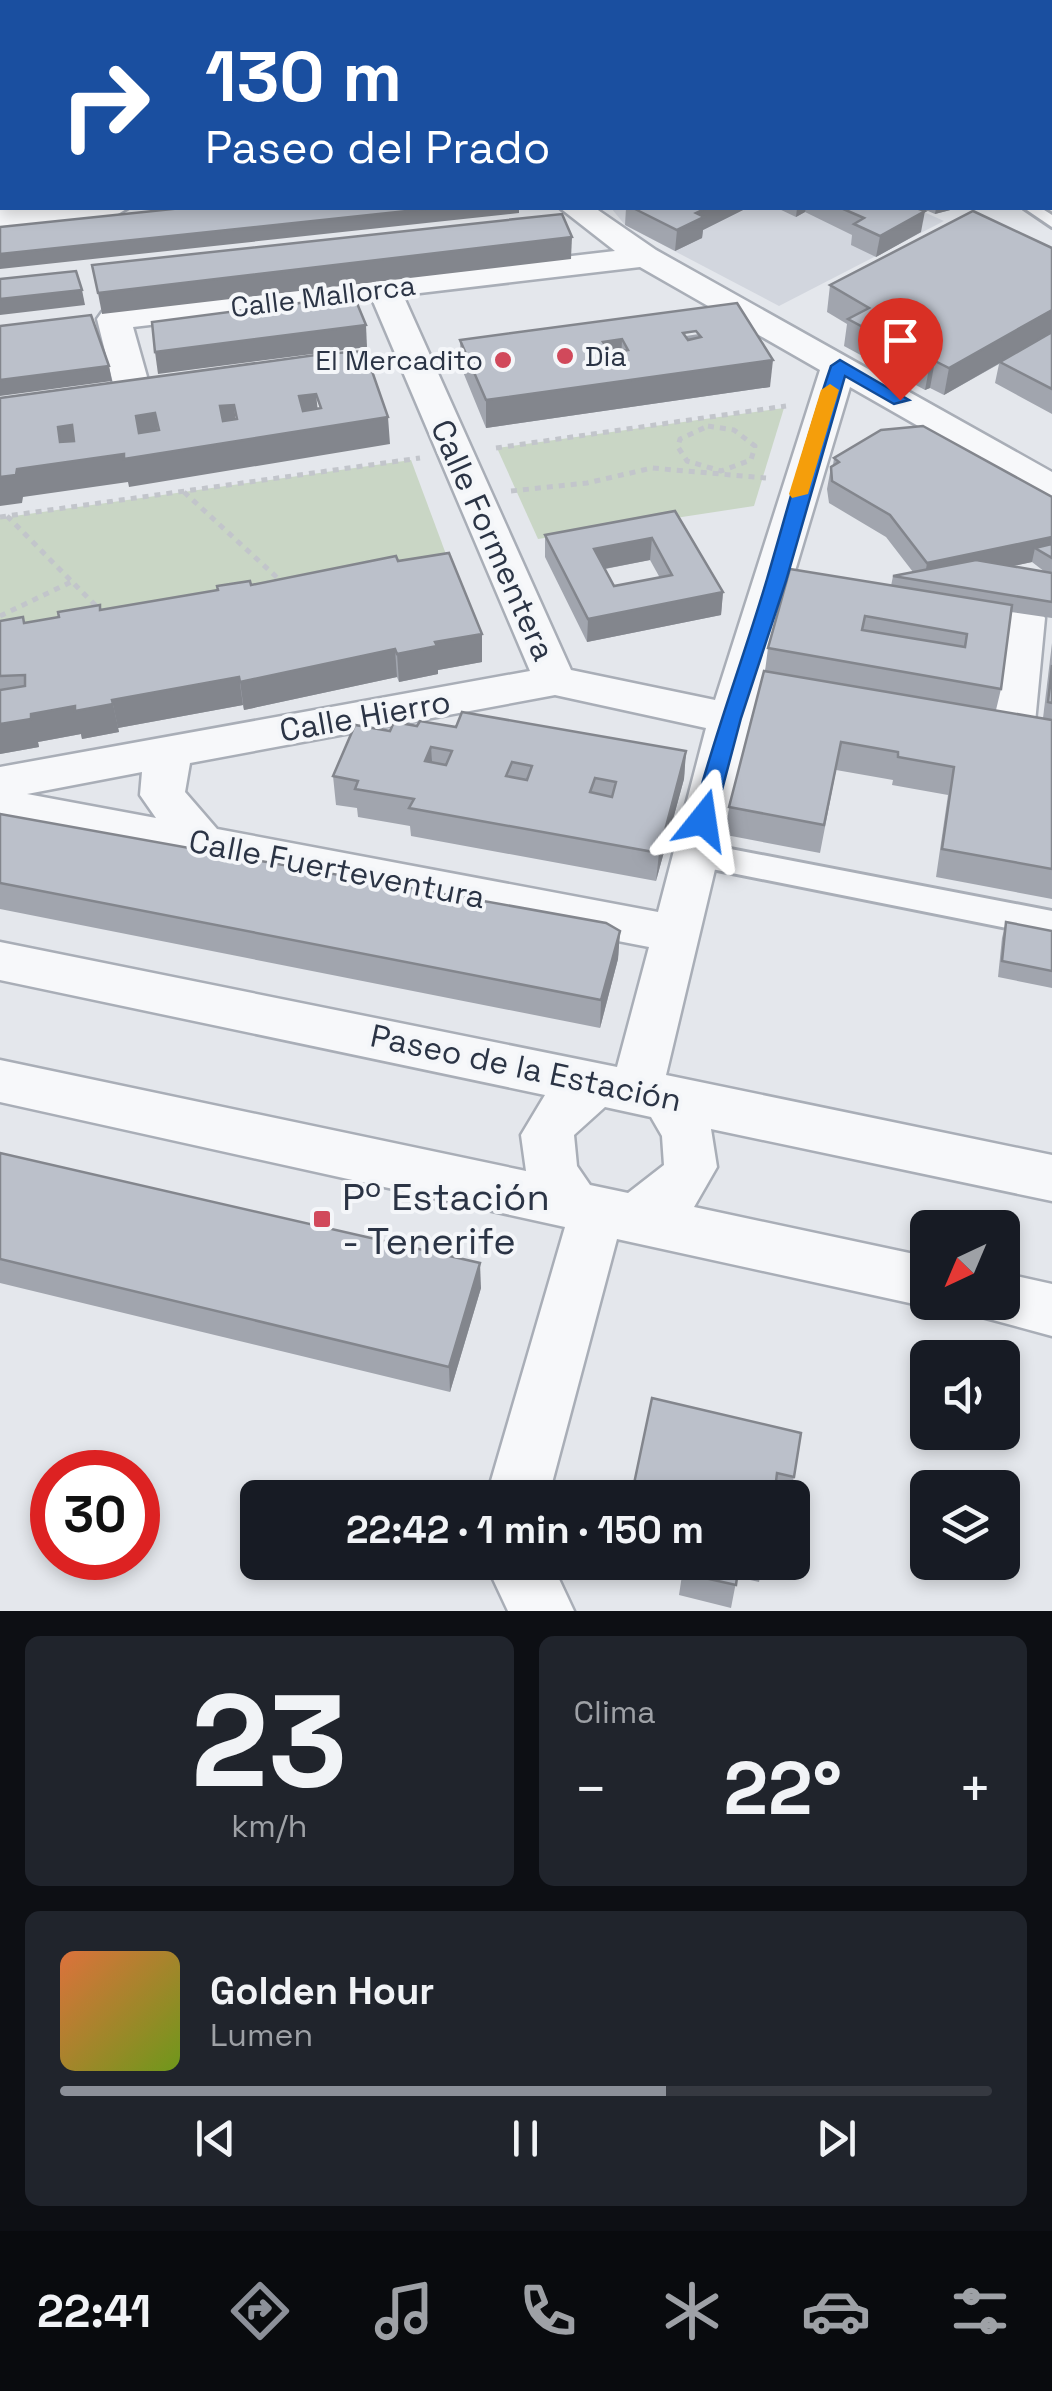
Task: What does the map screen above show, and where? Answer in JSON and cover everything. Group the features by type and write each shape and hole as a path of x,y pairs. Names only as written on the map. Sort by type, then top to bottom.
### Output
{"street":[{"path":"0,220 94,210"},
{"path":"578,210 833,383 1052,488"},
{"name":"Calle Mallorca","path":"133,391 104,321 645,256"},
{"name":"Calle Formentera","path":"384,289 393,355 455,454 555,681"},
{"path":"634,1089 694,854 794,584 802,483 833,383"},
{"path":"95,396 170,386"},
{"path":"910,601 1038,620 1012,732"},
{"name":"Calle Hierro","path":"0,783 555,681 752,696"},
{"path":"176,750 165,768 162,794 204,844"},
{"name":"Calle Fuerteventura","path":"0,805 674,933"},
{"path":"694,854 1052,924"},
{"name":"Paseo de la Estación","path":"0,960 1052,1178"},
{"path":"0,1081 910,1278"},
{"path":"602,1210 667,1200 682,1186 692,1167 694,1147 688,1128 634,1089"},
{"path":"602,1210 545,1156 546,1135 555,1115 634,1089"},
{"path":"522,1480 602,1210"},
{"path":"1020,1303 1052,1310"},
{"path":"526,1580 542,1611"}],"path":[{"path":"4,517 704,418 833,383"},
{"path":"704,418 708,426"},
{"path":"708,426 733,428 755,446 751,460 743,466 708,470 687,461 678,446 687,433 708,426"},
{"path":"474,498 587,483 652,468 708,470 802,483"},
{"path":"184,492 291,590 273,593"},
{"path":"4,517 112,621"},
{"path":"0,616 71,582"}],"shaded area":[{"path":"613,210 919,210 944,221 779,306 625,225"}],"green space":[{"path":"784,408 754,506 538,539 497,448"},
{"path":"411,460 453,573 0,647 0,518"}],"building":[{"path":"163,210 416,210 0,254 0,227"},
{"path":"637,210 703,210 696,213 704,217 677,230"},
{"path":"846,210 925,211 880,236 854,224 864,218"},
{"path":"973,211 1052,248 1052,310 949,368 935,361 930,363 848,319 869,308 830,285"},
{"path":"562,214 572,237 98,293 92,265"},
{"path":"76,271 82,290 0,299 0,279"},
{"path":"354,296 366,325 155,352 152,322"},
{"path":"737,303 773,360 486,400 460,340","holes":["696,331 701,337 688,340 683,333","622,339 628,350 610,353 603,342","507,356 511,366 497,368 493,358"]},
{"path":"91,315 109,366 0,380 0,326"},
{"path":"1052,332 1052,389 1000,362"},
{"path":"365,351 388,417 124,459 124,454 17,469 16,475 0,477 0,398","holes":["316,394 321,408 303,411 299,396","234,405 237,419 223,421 220,406","155,413 159,430 139,433 136,416","72,425 74,441 60,442 58,427"]},
{"path":"923,426 1052,497 1052,537 927,563 890,515 832,481 831,467 839,462 834,458 881,430"},
{"path":"675,511 723,592 588,619 545,535","holes":["652,538 672,575 614,586 594,549"]},
{"path":"1052,544 1052,558 1035,548"},
{"path":"449,553 482,634 397,654 395,649 240,682 239,677 112,700 113,704 75,711 75,706 31,714 31,719 0,724 0,690 25,686 25,675 0,676 0,621 23,617 24,623 59,617 58,612 100,605 100,610 250,581 251,585 396,556 398,561"},
{"path":"976,560 1052,573 1052,602 893,576"},
{"path":"790,569 1012,605 1001,689 768,648","holes":["865,616 967,634 965,647 862,630"]},
{"path":"1052,665 1052,703 1048,702"},
{"path":"764,671 1052,720 1052,869 942,849 954,767 898,757 898,752 841,742 824,825 729,807"},
{"path":"462,712 686,751 659,853 409,808 414,799 355,789 358,781 333,776 355,725 390,731 394,722 417,726 420,721 456,727","holes":["431,747 452,751 446,765 425,761","512,762 532,766 527,780 506,776","595,778 616,782 612,797 590,792"]},
{"path":"0,814 606,923 620,931 601,1000 0,883"},
{"path":"1006,922 1052,931 1052,971 1002,961"},
{"path":"0,1153 480,1263 449,1367 0,1259"},
{"path":"652,1398 801,1433 794,1477 777,1473 776,1480 635,1480"}],"slow traffic":[{"path":"799,494 830,390"}],"place":[{"name":"Dia","path":"565,356"},
{"name":"El Mercadito","path":"503,360"},
{"name":"Pº Estación - Tenerife","path":"322,1219"}],"route":[{"path":"703,820 730,718 776,581 826,400 840,366 900,400"}]}
